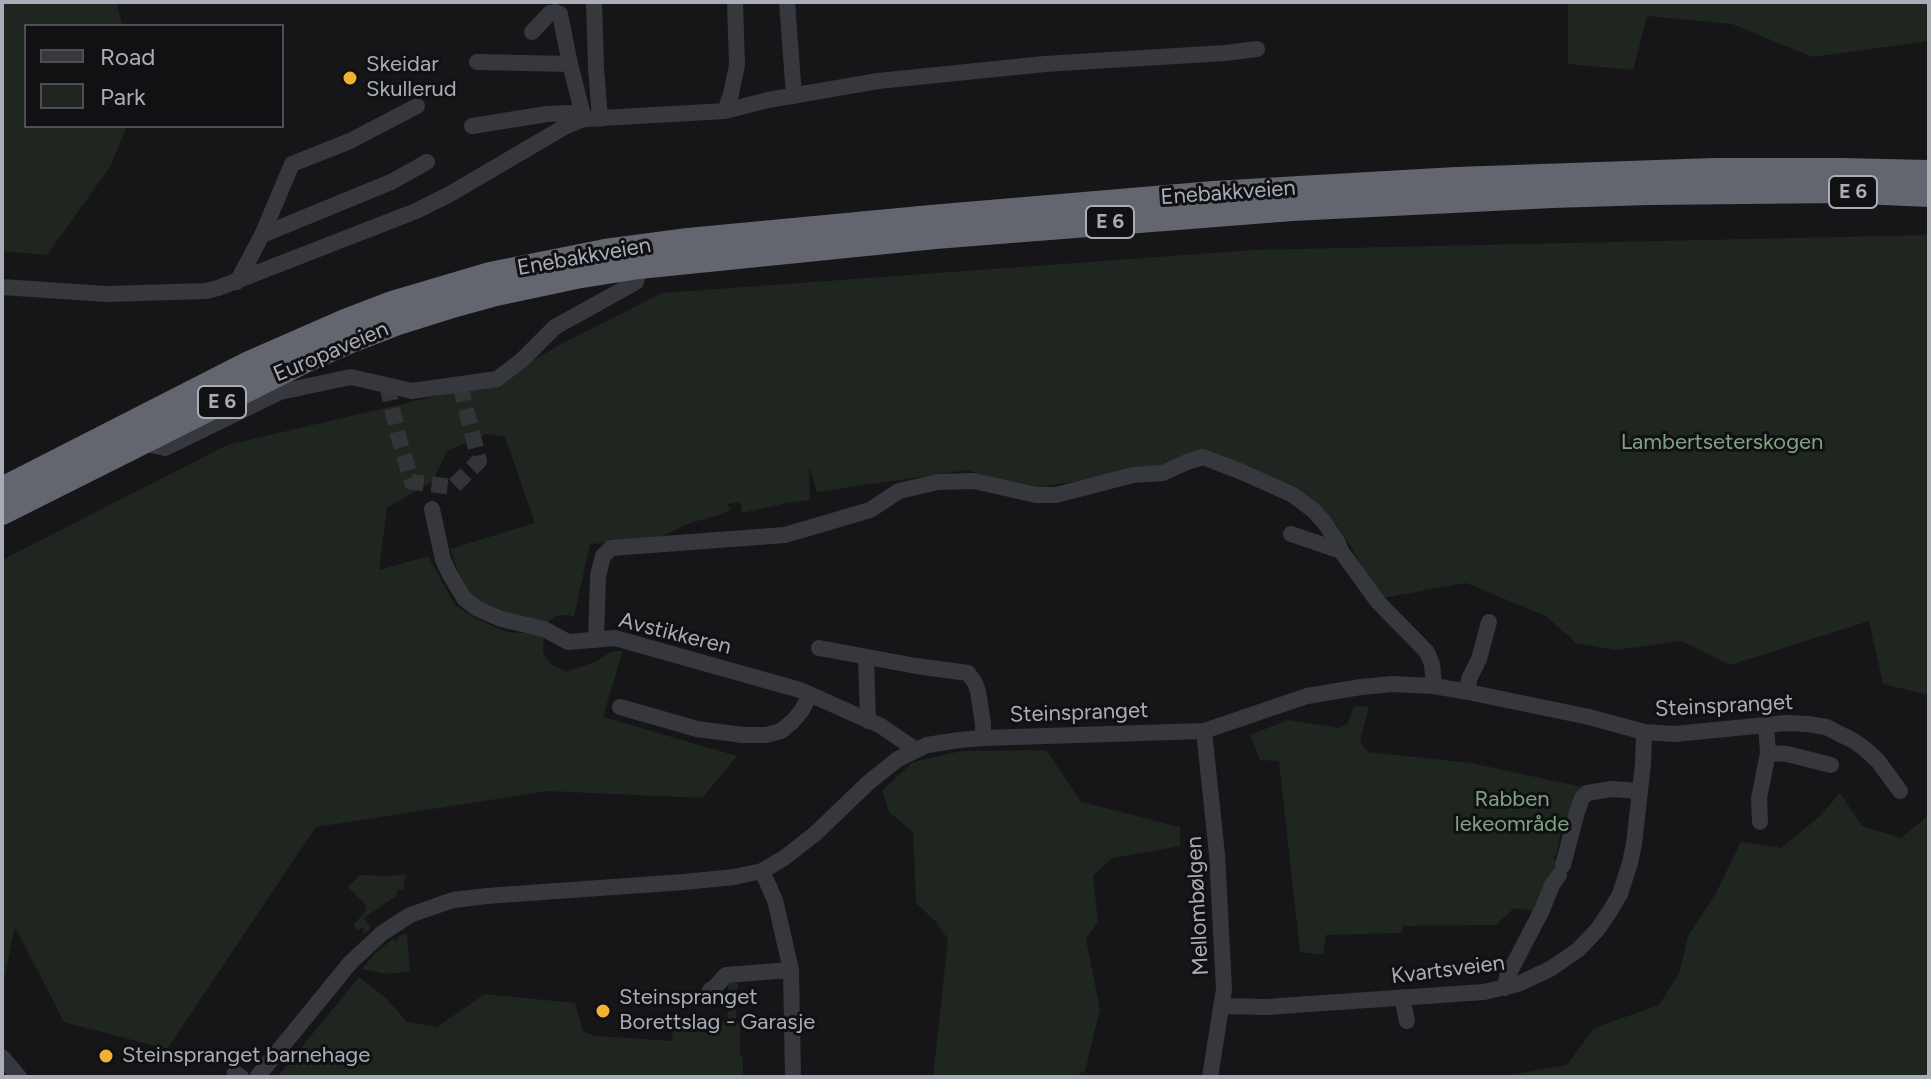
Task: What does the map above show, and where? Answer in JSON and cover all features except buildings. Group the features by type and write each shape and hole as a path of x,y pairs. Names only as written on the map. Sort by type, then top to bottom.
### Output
{"highway":[{"name":"Enebakkveien","path":"392,303 490,274 605,251 931,217 1214,193 1456,179 1714,170 1925,171"},
{"name":"Enebakkveien","path":"449,307 536,285 639,267 935,237 1292,209 1665,193 1840,191 1929,195"},
{"name":"Europaveien","path":"2,489 249,363 392,303"},
{"name":"Europaveien","path":"2,513 305,361 398,323 449,307"}],"street":[{"path":"592,119 596,67 594,2"},
{"path":"725,111 737,65 735,2"},
{"path":"787,2 794,96"},
{"path":"532,32 550,13 560,14 570,64 592,119"},
{"path":"2,287 107,294 206,291 237,282 416,211 566,126 592,119 725,111 878,81 1045,64 1257,49"},
{"path":"477,62 570,64"},
{"path":"237,282 262,235 292,164 350,141 417,106"},
{"path":"472,126 547,114 569,113 592,119"},
{"path":"262,235 391,182 427,162"},
{"path":"140,443 165,448 280,392 351,377 412,391 497,379 522,360 555,327 636,282 639,267"},
{"path":"596,640 600,564 611,548 785,535 856,515 870,510 899,491 938,482 974,481 1036,495 1056,495 1133,475 1163,473 1203,457 1305,503 1324,522 1378,602 1427,652 1432,664 1434,686"},
{"name":"Avstikkeren","path":"432,509 443,560 464,598 476,608 501,619 544,629 568,642 615,638 810,694 881,726 916,750"},
{"path":"1291,534 1341,551"},
{"path":"1468,692 1469,679 1479,659 1489,622"},
{"path":"819,648 968,673 978,691 983,738"},
{"path":"866,657 868,721"},
{"name":"Steinspranget","path":"257,1077 350,963 381,934 417,912 453,900 684,882 762,871 816,833 898,759 927,745 943,742 1204,731 1307,696 1376,686 1434,686 1589,717 1644,732 1675,734 1786,723 1826,727 1865,749 1900,791"},
{"path":"620,707 697,729 766,735 781,731 793,721 810,694"},
{"path":"1760,822 1759,798 1768,753 1766,725"},
{"name":"Mellombølgen","path":"1204,731 1212,790 1224,975 1223,1006 1210,1077"},
{"name":"Kvartsveien","path":"1223,1006 1266,1007 1484,992 1505,988 1550,969 1578,950 1597,930 1620,894 1630,863 1639,791 1648,764 1644,732"},
{"path":"1768,753 1787,754 1831,765"},
{"path":"1505,988 1507,977 1561,870 1582,798 1587,793 1612,789 1639,791"},
{"path":"762,871 775,900 791,970 793,1077"},
{"path":"710,990 729,974 791,970"},
{"path":"1402,997 1407,1021"},
{"path":"2,1057 19,1077"}],"green space":[{"path":"2,2 117,2 122,24 24,24 24,128 126,128 110,167 47,255 2,251"},
{"path":"1568,2 1929,2 1929,41 1813,57 1732,24 1647,16 1633,70 1568,64"},
{"name":"Lambertseterskogen","path":"1929,235 1929,695 1883,684 1869,621 1730,665 1682,641 1616,650 1576,643 1546,616 1466,583 1382,598 1366,577 1336,524 1311,502 1215,458 1028,489 967,470 817,492 809,465 810,500 742,513 740,502 727,504 731,510 690,523 654,540 590,544 574,617 555,616 547,624 508,614 479,602 459,574 450,549 535,523 505,437 486,434 447,451 433,481 387,508 379,570 428,556 455,605 476,619 507,632 544,634 543,652 551,664 566,672 623,650 603,717 737,756 702,798 548,791 316,827 167,1049 64,1022 15,927 2,988 2,560 227,445 496,382 563,343 662,293 1254,250"},
{"name":"Rabben lekeområde","path":"1369,706 1360,742 1368,752 1471,763 1582,787 1553,859 1566,863 1542,913 1514,908 1496,925 1403,926 1401,933 1326,935 1323,955 1300,952 1279,761 1260,760 1250,735 1288,720 1339,728 1347,724 1354,707"},
{"path":"1046,750 1081,802 1180,827 1180,846 1112,858 1093,876 1098,921 1086,939 1100,1009 1085,1071 1073,1077 933,1077 948,939 916,903 913,832 889,812 882,791 913,762 961,751"},
{"path":"1840,793 1862,826 1901,838 1929,815 1929,1077 1498,1077 1567,1065 1594,1028 1659,1005 1679,974 1688,936 1716,893 1741,842 1781,848 1819,817"},
{"path":"406,874 403,890 398,890 396,896 364,918 371,929 363,934 362,927 358,930 353,925 365,912 366,905 348,887 360,875"},
{"path":"407,934 410,972 386,974 362,969 391,940 394,938 395,943"},
{"path":"359,977 386,998 407,1022 437,1027 485,994 575,1003 583,1031 595,1036 673,1041 671,1027 728,1021 728,985 738,981 736,1021 740,1022 743,1077 277,1077"}],"tunnel":[{"path":"387,385 412,482 453,487 479,461 460,384"}],"place":[{"name":"Skeidar Skullerud","path":"350,78"},
{"name":"Steinspranget Borettslag - Garasje","path":"603,1011"},
{"name":"Steinspranget barnehage","path":"106,1056"}]}
